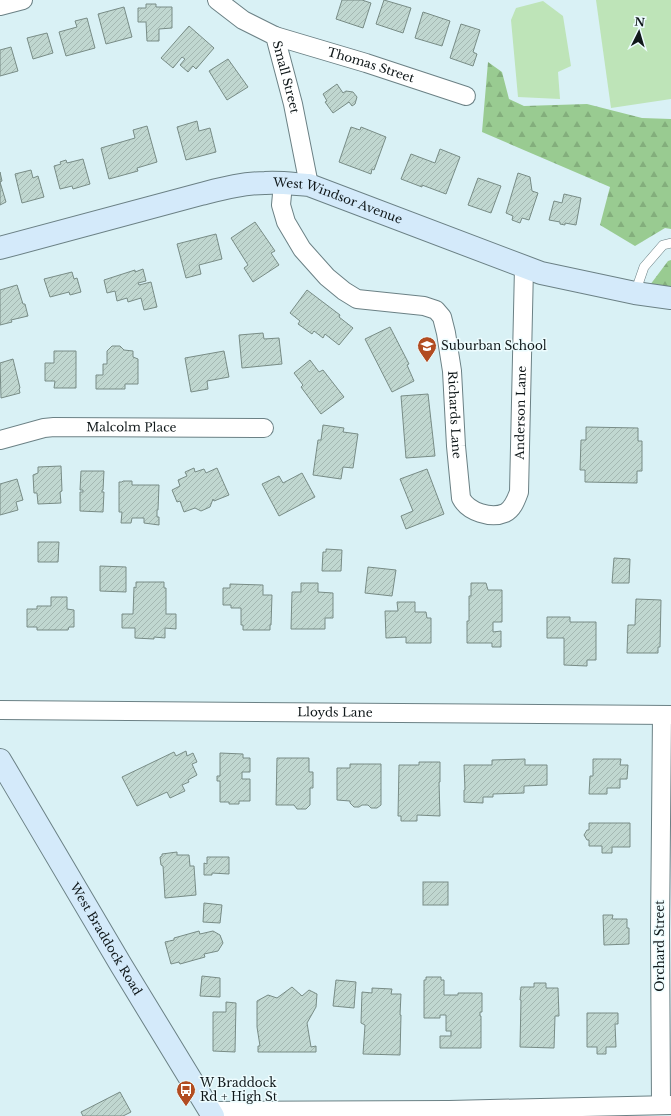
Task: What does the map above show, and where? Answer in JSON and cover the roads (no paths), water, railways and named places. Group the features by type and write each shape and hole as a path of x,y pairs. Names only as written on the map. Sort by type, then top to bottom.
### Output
{"street":[{"path":"0,6 23,0"},
{"name":"Small Street","path":"217,0 243,20 274,36 293,104 308,185"},
{"name":"Thomas Street","path":"274,36 366,63 466,96"},
{"name":"West Windsor Avenue","path":"0,248 233,186 256,183 284,183 308,185 524,267 635,294 671,298"},
{"name":"Richards Lane","path":"284,183 282,205 286,222 302,249 327,277 344,291 357,299 424,306 436,310 442,317 452,371 456,446 461,498 465,505 489,515"},
{"name":"Anderson Lane","path":"489,515 496,515 506,512 515,504 519,492 524,267"},
{"name":"Malcolm Place","path":"0,440 44,428 54,427 264,428"},
{"name":"Lloyds Lane","path":"0,710 667,715"},
{"name":"Orchard Street","path":"666,1105 667,715"},
{"name":"West Braddock Road","path":"0,760 121,965 212,1114"},
{"path":"212,1114 576,1112 666,1105"}],"lane":[{"path":"635,294 644,267 663,245 671,243"}],"place":[{"name":"Suburban School","path":"427,363"},
{"name":"W Braddock Rd + High St","path":"186,1107"}]}
